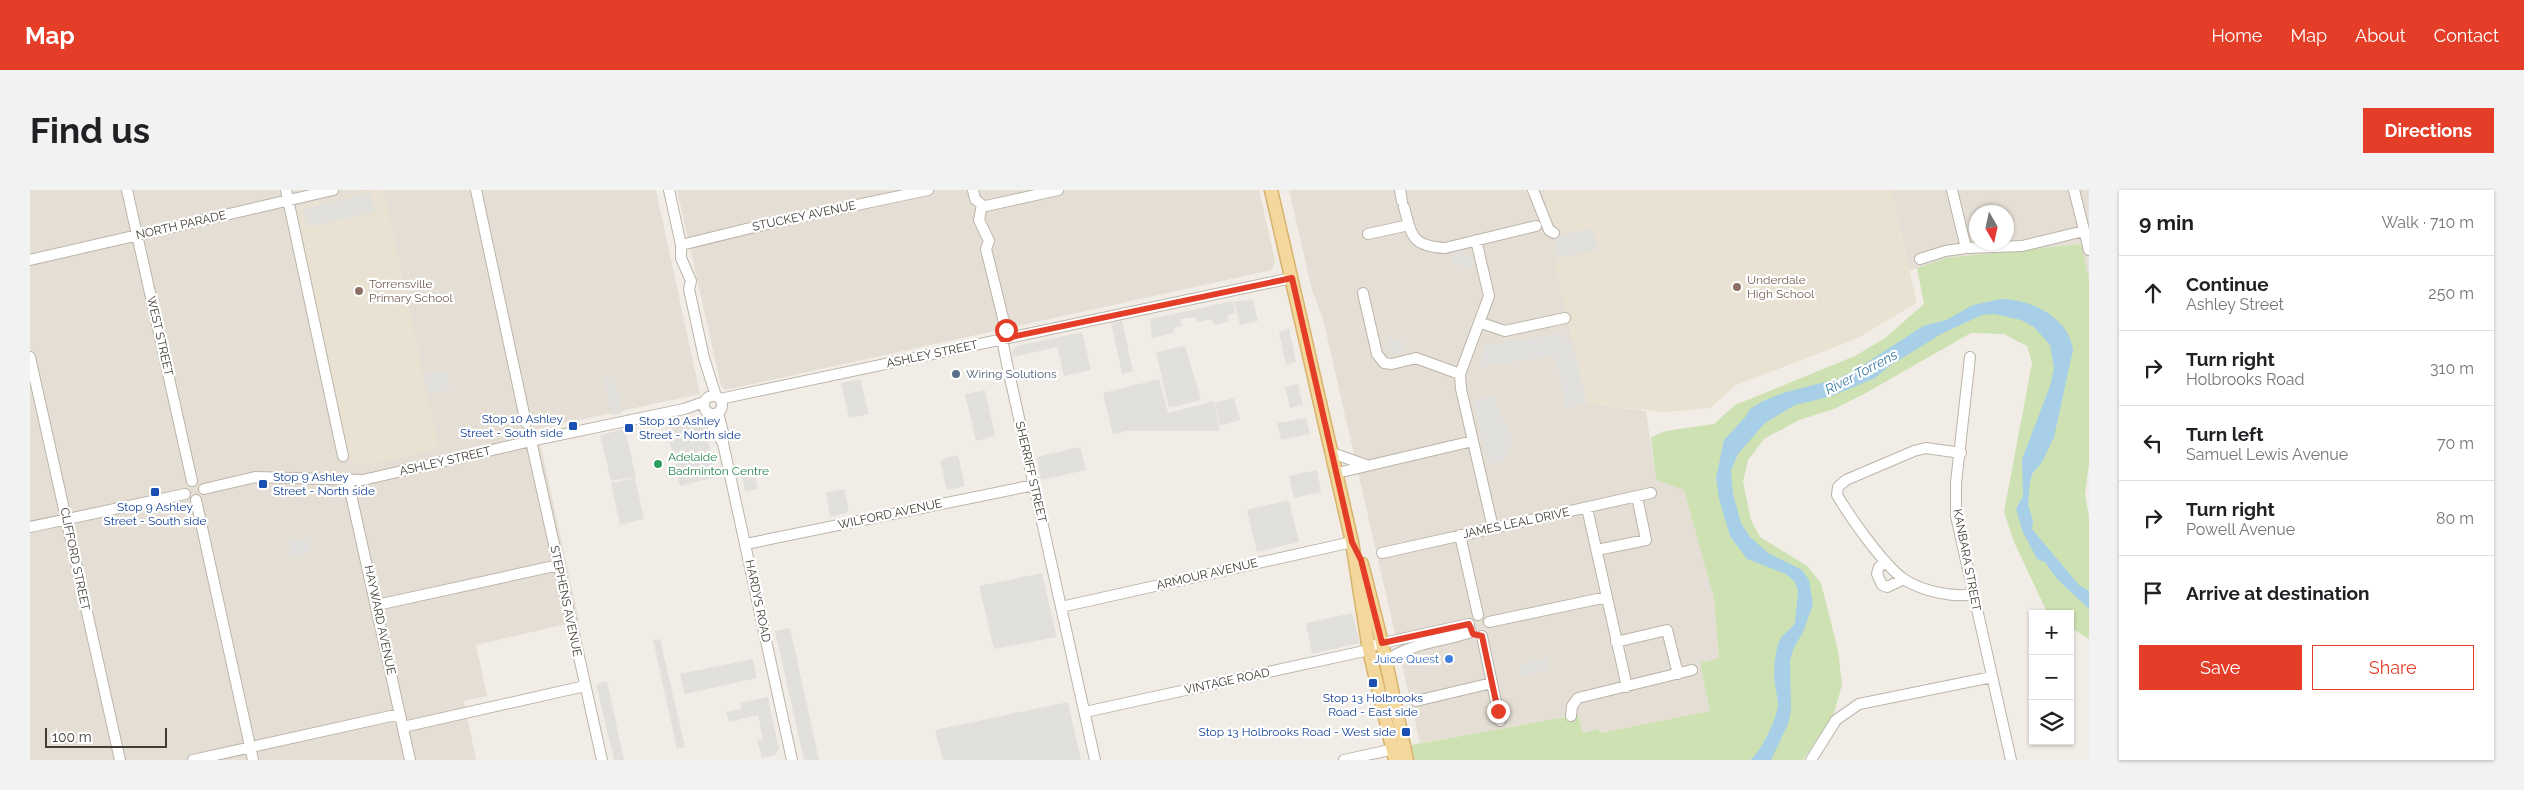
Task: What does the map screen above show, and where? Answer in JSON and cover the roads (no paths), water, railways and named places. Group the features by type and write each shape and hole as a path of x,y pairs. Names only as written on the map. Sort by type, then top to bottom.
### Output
{"main road":[{"path":"1272,190 1352,542 1369,648 1397,752 1407,760"},
{"path":"1352,542 1361,560 1386,661 1397,752"}],"street":[{"name":"WEST STREET","path":"127,190 192,481"},
{"name":"NORTH PARADE","path":"30,260 137,235 287,195 332,190"},
{"path":"476,190 526,423"},
{"name":"HARDYS ROAD","path":"669,190 681,245 681,258 691,281 689,290 704,358 703,364 713,404 724,436 723,443 792,760"},
{"name":"STUCKEY AVENUE","path":"681,245 771,223 928,190"},
{"name":"SHERRIFF STREET","path":"973,190 975,199 982,205 979,220 989,241 986,250 1006,330 1002,339 1095,760"},
{"path":"982,205 986,206 1058,190"},
{"path":"1400,190 1411,235 1419,243 1432,247 1445,248 1536,226"},
{"path":"1532,190 1549,230 1554,233"},
{"path":"1952,190 1966,248"},
{"path":"2074,190 2089,250"},
{"path":"287,195 344,456"},
{"path":"1368,234 1409,225"},
{"path":"1920,259 1945,251 1966,248 2022,246 2084,231"},
{"path":"1476,240 1489,296 1481,323 1460,374 1461,389 1493,528"},
{"name":"ASHLEY STREET","path":"204,489 255,477 364,480 531,441 713,404 749,394 1292,278"},
{"path":"1363,293 1377,354 1384,363 1392,364 1416,358 1460,374"},
{"path":"1481,323 1504,331 1564,318"},
{"name":"CLIFFORD STREET","path":"30,357 120,760"},
{"name":"KANBARA STREET","path":"1970,358 1956,484 1956,516 2011,760"},
{"name":"STEPHENS AVENUE","path":"531,441 602,760"},
{"path":"1338,479 1344,479 1370,465 1473,441"},
{"path":"1961,452 1937,449 1920,450 1846,480 1838,487 1837,494 1844,507 1886,562 1904,579 1931,590 1962,596 1973,594"},
{"path":"1332,453 1370,465"},
{"path":"192,481 200,483 204,489 203,495 196,500 190,499 185,494 185,488 192,481"},
{"name":"HAYWARD AVENUE","path":"348,481 410,760"},
{"name":"WILFORD AVENUE","path":"746,544 1034,485"},
{"name":"JAMES LEAL DRIVE","path":"1382,553 1651,493"},
{"path":"30,527 185,494"},
{"path":"1596,550 1646,540 1637,497"},
{"path":"196,500 253,760"},
{"path":"1587,508 1626,687"},
{"path":"1460,535 1478,615"},
{"name":"ARMOUR AVENUE","path":"1061,607 1352,542"},
{"path":"1886,562 1879,567 1876,574 1882,585 1887,587 1904,579"},
{"path":"377,606 559,565"},
{"path":"1489,622 1607,597"},
{"path":"1386,661 1398,652 1450,639 1470,628 1472,618 1478,615 1485,616 1489,622 1489,629 1482,636"},
{"path":"1470,628 1476,635 1482,636"},
{"name":"VINTAGE ROAD","path":"1085,712 1369,648 1382,643 1470,628"},
{"path":"1616,642 1667,630 1678,674"},
{"path":"1482,636 1500,722"},
{"path":"1571,716 1572,706 1578,698 1692,670"},
{"path":"1811,760 1836,720 1859,704 1992,677"},
{"path":"1416,701 1492,683"},
{"path":"403,727 585,686"},
{"path":"193,760 400,714"},
{"path":"1344,760 1397,752"}],"water":[{"name":"River Torrens","path":"2001,299 2024,302 2046,312 2056,319 2070,338 2073,350 2054,437 2042,462 2032,474 2028,504 2033,521 2032,529 2079,585 2089,591 2089,609 2057,579 2045,562 2037,559 2022,530 2016,509 2023,496 2022,459 2050,386 2054,368 2050,345 2034,327 2021,320 1994,314 1982,315 1941,334 1888,367 1875,378 1832,396 1795,405 1765,423 1738,454 1731,471 1733,494 1741,523 1750,537 1768,553 1802,570 1809,580 1813,604 1790,661 1791,711 1788,724 1771,760 1750,760 1763,743 1777,712 1778,703 1774,676 1776,654 1779,641 1795,623 1798,591 1795,582 1786,574 1747,559 1730,536 1719,499 1716,478 1724,440 1750,409 1763,401 1786,392 1837,379 1857,369 1923,326 1946,320 1973,305"}],"place":[{"name":"Underdale High School","path":"1737,287"},
{"name":"Torrensville Primary School","path":"359,291"},
{"name":"Wiring Solutions","path":"956,374"},
{"name":"Stop 10 Ashley Street - South side","path":"573,426"},
{"name":"Stop 10 Ashley Street - North side","path":"629,428"},
{"name":"Adelaide Badminton Centre","path":"658,464"},
{"name":"Stop 9 Ashley Street - North side","path":"263,484"},
{"name":"Stop 9 Ashley Street - South side","path":"155,492"},
{"name":"Juice Quest","path":"1449,659"},
{"name":"Stop 13 Holbrooks Road - East side","path":"1373,683"},
{"name":"Stop 13 Holbrooks Road - West side","path":"1406,732"}]}
